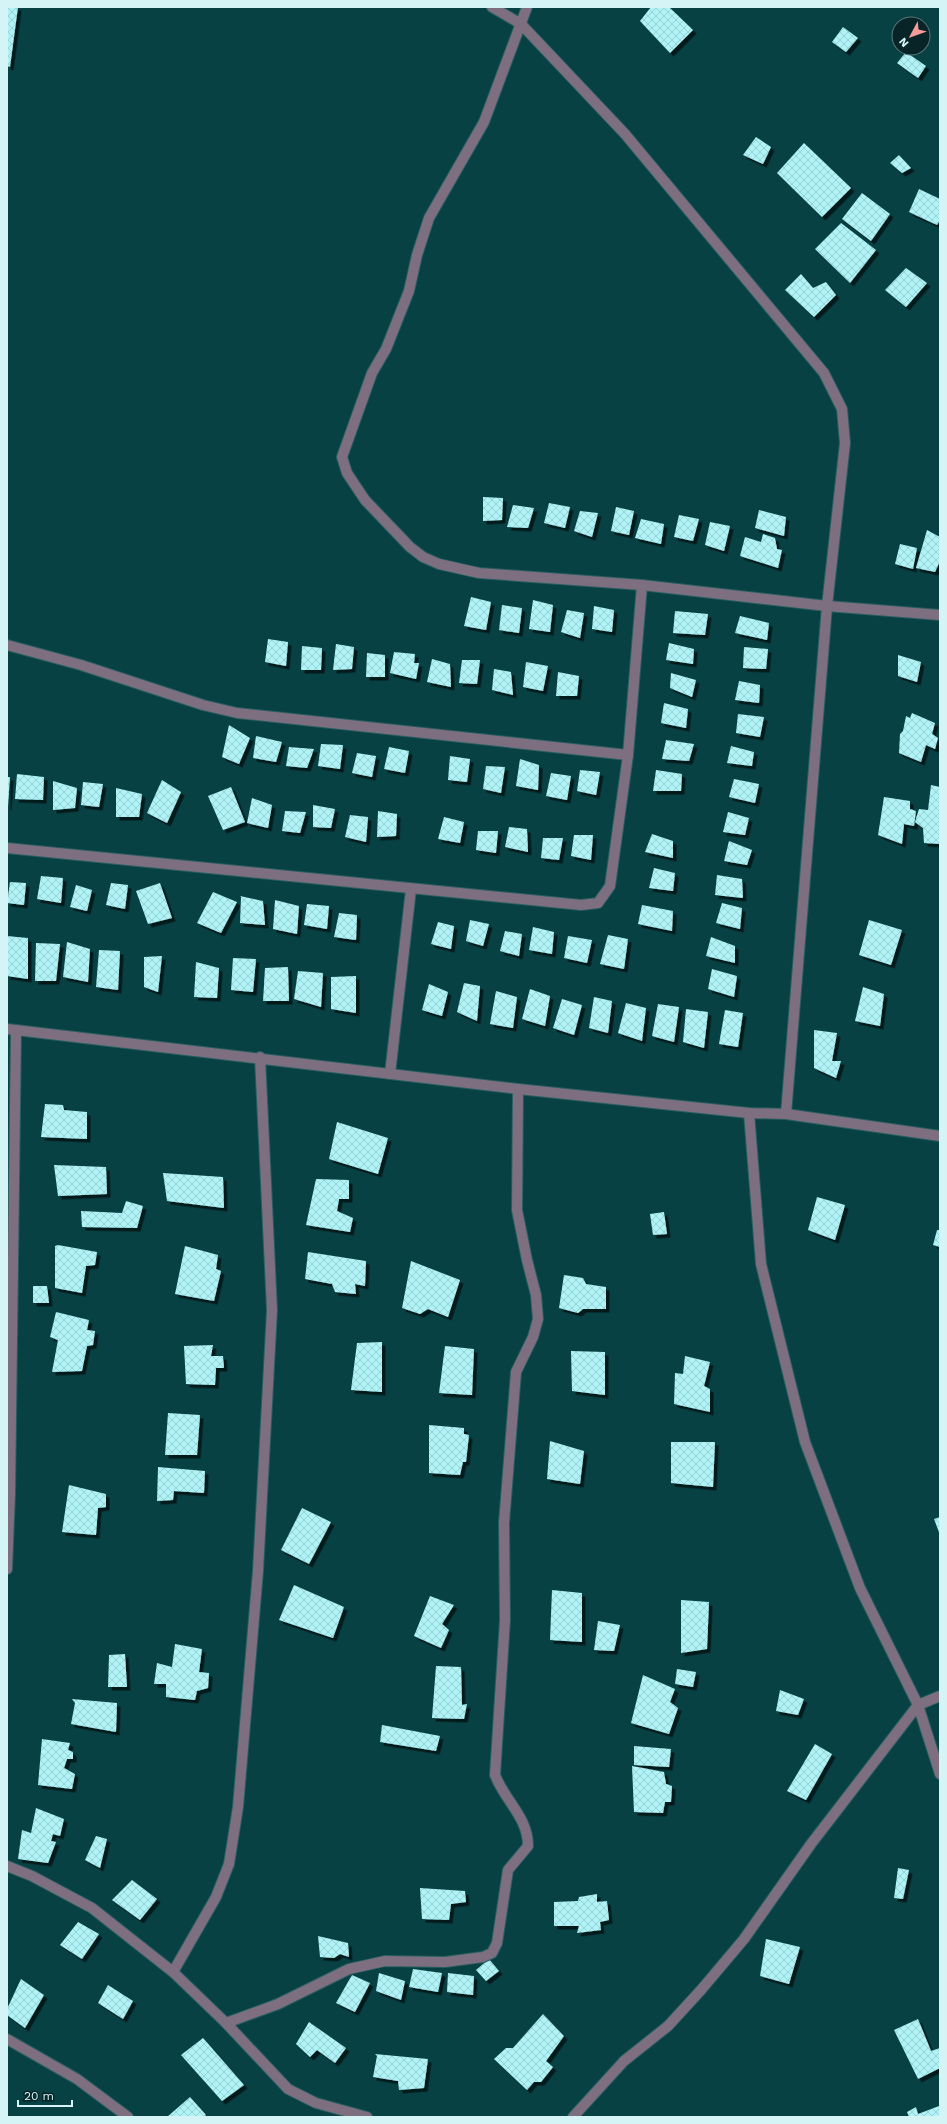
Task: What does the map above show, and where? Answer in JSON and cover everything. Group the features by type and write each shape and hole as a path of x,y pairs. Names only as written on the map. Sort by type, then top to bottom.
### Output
{"street":[{"path":"492,7 521,24 625,134 824,373 842,409 844,443 827,606 786,1114"},
{"path":"527,7 484,122 429,218 417,255 409,291 386,349 372,372 342,457 347,473 365,500 410,547 423,557 439,564 479,573 642,585 827,606 940,615"},
{"path":"7,848 581,905 598,903 610,886 628,755 642,585"},
{"path":"7,645 81,665 203,705 237,713 628,755"},
{"path":"390,1074 411,889"},
{"path":"7,1570 10,1494 11,1029 260,1057 518,1089 750,1113 786,1114 940,1136"},
{"path":"172,1972 216,1897 229,1864 238,1807 258,1571 272,1310 260,1057"},
{"path":"226,2023 278,2004 349,1969 385,1961 445,1962 483,1957 492,1953 497,1943 508,1870 528,1846 528,1832 519,1815 501,1790 495,1775 505,1620 504,1523 516,1372 533,1337 538,1319 536,1295 517,1210 518,1089"},
{"path":"750,1113 761,1264 804,1442 860,1588 918,1705 940,1774"},
{"path":"572,2117 624,2061 668,2026 744,1940 811,1844 918,1705 940,1696"},
{"path":"7,1866 32,1876 92,1908 172,1972 226,2023 288,2089 316,2103 367,2117"},
{"path":"7,2039 77,2079 128,2117"}],"building":[{"path":"7,7 18,7 10,67 7,66"},
{"path":"651,7 669,7 693,30 670,53 640,21"},
{"path":"843,27 858,38 846,52 832,42"},
{"path":"903,56 912,56 926,66 918,78 897,63"},
{"path":"756,137 771,147 763,164 743,155"},
{"path":"804,143 851,188 822,217 777,173"},
{"path":"899,155 911,168 902,173 890,163"},
{"path":"919,189 940,199 940,220 937,225 909,212"},
{"path":"862,193 890,214 871,241 842,219"},
{"path":"841,223 876,250 850,283 815,249"},
{"path":"906,268 927,283 906,307 885,290"},
{"path":"801,274 813,288 826,282 836,295 814,317 785,290"},
{"path":"483,497 503,498 502,520 483,521"},
{"path":"549,503 570,507 565,528 544,523"},
{"path":"513,505 534,508 528,528 507,527"},
{"path":"616,507 634,511 629,535 611,531"},
{"path":"759,510 786,517 784,536 755,528"},
{"path":"580,511 598,513 592,537 574,531"},
{"path":"679,515 699,519 693,541 674,537"},
{"path":"641,519 664,524 661,544 635,538"},
{"path":"710,522 730,526 724,551 705,545"},
{"path":"927,530 940,537 940,561 935,572 916,568"},
{"path":"763,534 775,538 777,549 782,550 778,568 740,556 745,537 761,542"},
{"path":"900,544 917,548 913,569 895,564"},
{"path":"471,597 491,602 486,630 464,626"},
{"path":"533,600 553,605 550,632 529,629"},
{"path":"502,605 522,608 519,633 499,630"},
{"path":"594,606 614,610 612,632 592,629"},
{"path":"567,610 584,613 580,638 561,632"},
{"path":"675,611 708,614 705,635 673,633"},
{"path":"740,616 769,623 767,640 735,633"},
{"path":"268,639 288,642 286,666 265,662"},
{"path":"669,643 694,649 693,664 666,660"},
{"path":"336,644 354,647 352,669 333,670"},
{"path":"302,646 322,648 321,670 301,670"},
{"path":"744,647 768,649 766,669 743,668"},
{"path":"394,652 415,654 414,663 419,663 416,679 390,673"},
{"path":"367,653 385,655 385,677 366,677"},
{"path":"898,655 921,662 917,682 898,676"},
{"path":"432,659 450,664 451,687 427,682"},
{"path":"462,660 480,660 477,684 459,683"},
{"path":"526,662 548,666 543,691 523,687"},
{"path":"494,669 511,672 513,695 492,690"},
{"path":"558,672 579,676 577,696 556,696"},
{"path":"671,673 696,680 692,697 670,688"},
{"path":"739,681 760,685 759,703 735,700"},
{"path":"664,703 688,709 686,728 661,723"},
{"path":"912,713 935,723 932,734 938,738 935,749 926,745 921,762 899,753 900,734 903,731 906,716 910,718"},
{"path":"738,714 764,717 760,737 736,733"},
{"path":"229,725 250,738 239,764 222,757"},
{"path":"256,736 282,742 276,762 253,758"},
{"path":"666,740 694,744 689,761 662,759"},
{"path":"321,744 343,745 340,769 318,766"},
{"path":"731,746 754,752 752,766 727,763"},
{"path":"289,747 314,749 307,768 286,766"},
{"path":"389,747 409,751 405,773 384,769"},
{"path":"357,753 376,756 372,777 352,773"},
{"path":"450,756 470,759 467,782 448,780"},
{"path":"520,759 539,765 538,790 516,786"},
{"path":"486,766 505,767 501,793 483,789"},
{"path":"580,770 600,772 596,795 577,791"},
{"path":"656,770 682,774 681,791 653,791"},
{"path":"551,773 571,776 567,800 546,796"},
{"path":"17,774 44,777 43,800 15,799"},
{"path":"7,777 10,777 8,807 7,807"},
{"path":"734,779 759,784 755,803 729,797"},
{"path":"162,780 181,792 167,823 147,813"},
{"path":"53,781 77,788 75,808 53,810"},
{"path":"83,782 103,784 99,807 81,805"},
{"path":"931,785 940,787 940,844 924,843 923,828 915,822 919,809 928,810"},
{"path":"231,787 245,822 223,830 208,796"},
{"path":"116,788 142,794 139,817 116,817"},
{"path":"884,797 910,801 910,809 916,811 914,826 904,824 902,844 878,835"},
{"path":"252,798 272,805 268,828 247,823"},
{"path":"313,805 335,809 331,828 313,827"},
{"path":"285,811 306,812 300,833 282,831"},
{"path":"378,811 397,814 396,836 377,837"},
{"path":"728,812 749,818 745,835 723,832"},
{"path":"350,815 368,817 366,842 345,837"},
{"path":"444,817 464,822 460,843 438,839"},
{"path":"509,827 527,829 528,852 505,847"},
{"path":"478,831 498,831 496,853 476,850"},
{"path":"652,834 673,841 673,858 645,852"},
{"path":"574,835 593,835 591,860 571,856"},
{"path":"543,838 563,838 559,860 541,858"},
{"path":"729,841 752,850 747,865 724,861"},
{"path":"654,868 675,873 673,891 649,888"},
{"path":"717,875 742,879 743,898 715,895"},
{"path":"41,876 63,878 61,903 37,899"},
{"path":"10,882 26,883 24,905 7,903"},
{"path":"111,883 128,885 125,909 106,905"},
{"path":"160,883 172,918 148,924 136,891"},
{"path":"76,885 92,890 87,911 70,907"},
{"path":"213,892 237,902 221,933 197,923"},
{"path":"240,896 263,901 265,925 240,923"},
{"path":"275,900 299,906 297,934 273,929"},
{"path":"722,903 742,908 740,929 716,923"},
{"path":"307,904 329,906 327,929 304,925"},
{"path":"642,905 673,911 672,931 638,924"},
{"path":"339,913 357,915 356,940 334,937"},
{"path":"470,920 489,924 483,946 466,941"},
{"path":"869,920 902,930 891,965 859,955"},
{"path":"438,922 454,926 451,949 431,944"},
{"path":"533,927 554,932 552,954 529,950"},
{"path":"505,931 522,934 519,956 500,951"},
{"path":"608,935 628,939 624,969 600,964"},
{"path":"7,936 28,938 28,979 7,976"},
{"path":"568,936 592,940 587,963 564,958"},
{"path":"711,937 735,946 735,963 706,956"},
{"path":"67,942 90,949 88,982 63,977"},
{"path":"36,943 60,944 56,981 35,981"},
{"path":"99,950 120,951 118,990 96,987"},
{"path":"162,956 158,992 144,987 144,957"},
{"path":"233,958 256,959 253,992 231,990"},
{"path":"196,962 219,968 217,998 194,997"},
{"path":"288,967 289,1001 263,1001 265,968"},
{"path":"712,969 737,976 734,997 708,989"},
{"path":"298,971 323,973 321,1007 294,999"},
{"path":"356,976 356,1013 331,1009 331,977"},
{"path":"464,983 480,986 477,1021 457,1012"},
{"path":"429,984 448,992 442,1016 422,1010"},
{"path":"863,987 884,994 880,1026 855,1021"},
{"path":"530,989 550,996 545,1026 522,1019"},
{"path":"496,991 517,997 513,1028 490,1024"},
{"path":"594,997 612,1001 608,1033 589,1028"},
{"path":"562,999 582,1005 574,1035 553,1028"},
{"path":"626,1003 646,1008 642,1041 618,1033"},
{"path":"658,1004 679,1007 674,1042 652,1036"},
{"path":"686,1009 708,1012 704,1048 683,1042"},
{"path":"725,1010 743,1013 738,1047 719,1044"},
{"path":"814,1030 837,1033 832,1061 841,1061 836,1078 814,1068"},
{"path":"45,1104 63,1105 64,1110 87,1112 87,1139 41,1137"},
{"path":"337,1122 388,1138 378,1174 329,1159"},
{"path":"54,1165 106,1167 107,1194 58,1196"},
{"path":"163,1173 223,1177 224,1208 167,1201"},
{"path":"316,1179 349,1180 349,1199 339,1199 337,1211 353,1218 350,1232 306,1225"},
{"path":"817,1197 845,1205 835,1240 808,1230"},
{"path":"126,1201 143,1206 137,1228 82,1227 81,1211 122,1213"},
{"path":"664,1212 667,1234 653,1235 650,1214"},
{"path":"937,1230 940,1230 940,1247 933,1245"},
{"path":"58,1245 97,1252 95,1265 86,1266 82,1293 55,1288 55,1246"},
{"path":"185,1246 218,1255 216,1269 221,1271 214,1301 175,1294"},
{"path":"308,1252 366,1261 365,1286 355,1284 356,1294 335,1292 332,1284 305,1279"},
{"path":"411,1261 460,1280 448,1317 428,1309 420,1314 402,1308"},
{"path":"564,1275 583,1278 586,1284 606,1287 606,1309 583,1309 578,1313 559,1308"},
{"path":"33,1286 47,1286 49,1303 33,1303"},
{"path":"56,1312 89,1320 87,1330 95,1331 93,1345 87,1346 82,1371 52,1372 58,1340 50,1337"},
{"path":"382,1342 382,1392 351,1390 357,1343"},
{"path":"213,1345 211,1356 223,1356 224,1368 216,1368 215,1385 186,1384 184,1346"},
{"path":"445,1346 474,1349 472,1395 439,1393"},
{"path":"571,1351 605,1352 605,1395 572,1391"},
{"path":"685,1356 710,1362 704,1386 710,1389 710,1412 674,1404 675,1373 683,1374"},
{"path":"168,1413 200,1415 197,1455 165,1455"},
{"path":"429,1425 464,1428 464,1434 469,1435 466,1462 463,1462 460,1475 429,1473"},
{"path":"550,1441 584,1451 580,1484 547,1479"},
{"path":"671,1442 715,1442 713,1487 671,1483"},
{"path":"158,1467 205,1471 204,1493 174,1491 173,1500 157,1501"},
{"path":"69,1485 106,1494 106,1507 98,1508 96,1535 62,1532"},
{"path":"302,1508 331,1522 309,1564 281,1550"},
{"path":"940,1517 940,1535 934,1519"},
{"path":"294,1585 344,1607 333,1638 279,1620"},
{"path":"552,1590 582,1593 582,1642 550,1640"},
{"path":"430,1596 454,1605 442,1624 449,1630 441,1648 414,1636"},
{"path":"681,1600 709,1602 707,1649 681,1653"},
{"path":"598,1621 620,1625 614,1651 594,1650"},
{"path":"175,1644 202,1649 199,1672 209,1673 208,1688 197,1691 195,1700 166,1697 166,1684 154,1684 157,1663 172,1667"},
{"path":"125,1654 127,1687 108,1687 109,1655"},
{"path":"436,1666 461,1667 462,1705 467,1704 464,1719 432,1718"},
{"path":"677,1669 696,1672 693,1687 675,1684"},
{"path":"643,1675 675,1689 670,1702 678,1708 669,1734 631,1723"},
{"path":"780,1690 804,1699 798,1715 776,1711"},
{"path":"72,1699 117,1703 116,1732 71,1724 75,1703"},
{"path":"382,1725 440,1736 436,1751 380,1742"},
{"path":"42,1739 70,1743 68,1750 73,1752 73,1759 67,1759 64,1768 75,1774 72,1789 38,1785"},
{"path":"815,1744 832,1754 806,1800 787,1791"},
{"path":"634,1746 671,1749 669,1767 634,1765"},
{"path":"632,1766 664,1772 666,1784 672,1786 671,1802 665,1802 663,1813 634,1812"},
{"path":"36,1808 64,1819 60,1836 53,1834 51,1841 56,1842 48,1863 18,1859 22,1830 31,1833"},
{"path":"96,1836 107,1839 100,1868 85,1860"},
{"path":"898,1868 909,1870 903,1899 894,1898"},
{"path":"132,1880 157,1899 140,1920 112,1900"},
{"path":"420,1888 465,1891 466,1902 451,1904 449,1920 422,1919"},
{"path":"597,1894 597,1902 607,1901 609,1920 600,1922 601,1930 577,1933 579,1926 554,1926 554,1902 578,1901 579,1897"},
{"path":"78,1922 99,1934 82,1959 60,1945"},
{"path":"318,1936 348,1943 349,1957 340,1954 334,1958 320,1957"},
{"path":"766,1939 800,1947 789,1984 760,1976"},
{"path":"489,1959 499,1971 486,1981 476,1970"},
{"path":"413,1969 442,1973 438,1992 409,1987"},
{"path":"379,1973 405,1981 401,2000 376,1991"},
{"path":"448,1973 474,1976 473,1995 447,1992"},
{"path":"352,1975 370,1983 355,2012 336,2003"},
{"path":"21,1979 44,1995 25,2028 7,2015 7,2009"},
{"path":"108,1985 133,2001 123,2019 98,2003"},
{"path":"543,2014 564,2036 546,2061 553,2067 541,2082 534,2082 527,2090 494,2059 506,2048 513,2048"},
{"path":"918,2019 931,2051 940,2048 940,2068 918,2079 894,2030"},
{"path":"309,2022 346,2048 335,2063 317,2050 310,2057 296,2044"},
{"path":"203,2038 244,2085 222,2101 181,2055"},
{"path":"375,2054 428,2059 424,2088 399,2090 398,2081 373,2077 377,2056"},
{"path":"190,2097 206,2115 204,2117 167,2117"},
{"path":"939,2106 940,2117 909,2117 907,2112 916,2107 918,2114"}]}
